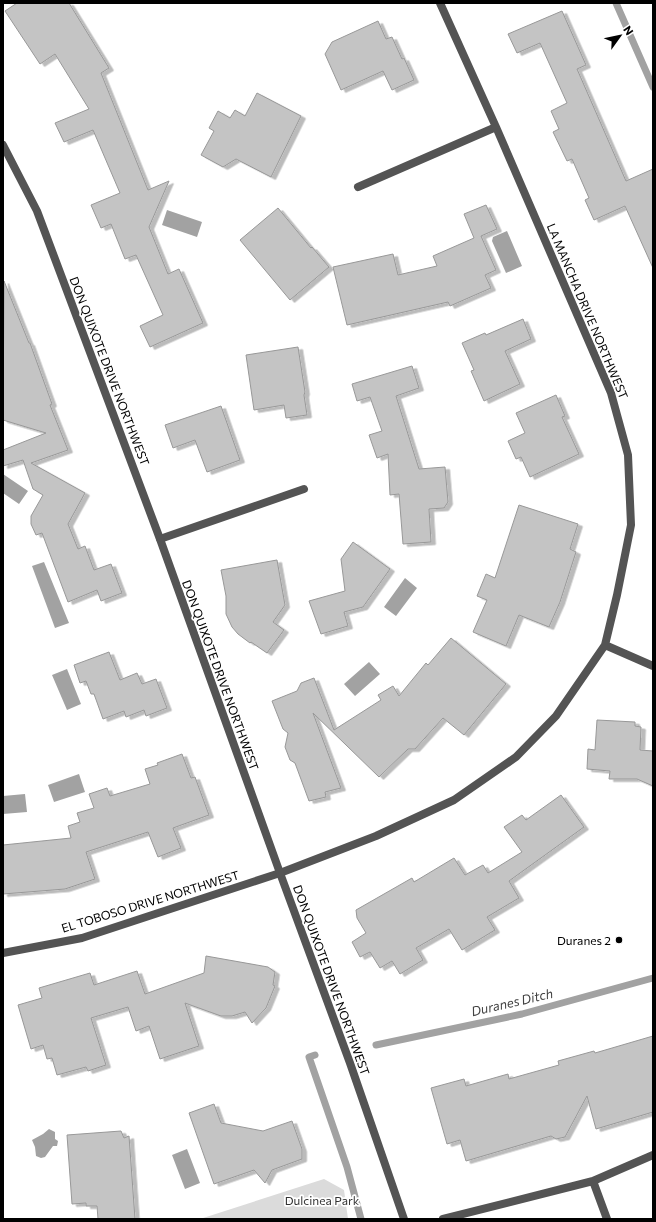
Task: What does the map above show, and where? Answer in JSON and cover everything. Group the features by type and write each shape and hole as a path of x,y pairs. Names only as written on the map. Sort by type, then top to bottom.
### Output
{"street":[{"name":"LA MANCHA DRIVE NORTHWEST","path":"280,873 376,836 454,800 516,757 556,716 605,645 617,595 630,525 628,455 611,393 496,127 440,3"},
{"path":"358,188 496,127"},
{"name":"DON QUIXOTE DRIVE NORTHWEST","path":"3,145 37,211 160,539 350,1063 404,1219"},
{"path":"160,539 304,490"},
{"path":"605,645 653,666"},
{"name":"EL TOBOSO DRIVE NORTHWEST","path":"3,953 82,938 280,873"},
{"path":"443,1219 593,1181 653,1155"},
{"path":"593,1181 607,1219"}],"green space":[{"name":"Dulcinea Park","path":"324,1179 344,1190 348,1219 200,1219"}],"shaded area":[{"path":"167,210 202,222 197,237 162,225"},
{"path":"507,231 522,266 506,273 492,241 493,237"},
{"path":"3,474 28,491 19,504 3,493"},
{"path":"44,562 69,623 55,628 32,566"},
{"path":"405,578 417,588 396,616 384,607"},
{"path":"369,662 380,674 355,696 344,684"},
{"path":"67,669 81,704 67,710 52,675"},
{"path":"79,774 85,792 54,802 48,785"},
{"path":"25,794 27,812 3,814 3,796"},
{"path":"49,1129 55,1132 55,1139 58,1141 57,1146 53,1146 45,1157 41,1158 36,1156 35,1147 32,1140"},
{"path":"187,1149 200,1183 185,1189 172,1155"}],"building":[{"path":"17,3 69,3 109,68 101,73 148,190 169,181 149,227 168,274 179,269 203,323 150,347 140,326 163,315 136,255 125,259 111,224 101,228 91,205 120,193 93,130 64,142 55,123 89,109 55,54 40,64 5,11"},
{"path":"562,11 586,65 577,69 626,181 653,169 653,268 625,206 594,220 585,200 589,198 572,159 567,161 553,132 559,129 551,111 567,103 540,43 517,53 508,34"},
{"path":"378,21 386,39 392,37 414,80 392,90 383,71 341,90 325,54 332,42"},
{"path":"257,93 301,116 271,177 236,159 223,167 201,155 214,131 209,128 218,111 230,118 235,110 245,116"},
{"path":"486,205 497,229 481,236 496,270 485,275 491,288 450,306 448,302 347,325 333,267 393,254 398,275 437,266 433,256 474,238 464,214"},
{"path":"278,208 329,267 290,300 240,240"},
{"path":"4,281 30,343 52,404 50,405 68,450 31,463 85,493 68,524 78,549 85,546 94,570 111,564 122,593 101,601 97,590 68,602 42,533 36,535 31,524 31,516 43,495 33,489 23,460 3,466 3,450 46,433 3,420"},
{"path":"523,319 531,339 505,351 520,384 484,401 471,371 474,370 462,343 485,333 486,335"},
{"path":"298,347 307,415 286,418 284,405 254,410 246,355"},
{"path":"412,366 419,388 396,396 419,469 445,467 448,502 444,508 429,509 431,542 403,544 399,494 390,495 388,454 377,458 369,435 382,431 370,397 357,401 352,384"},
{"path":"556,395 565,416 562,417 579,454 530,477 521,457 516,459 508,441 525,433 516,413"},
{"path":"221,406 240,460 207,472 195,440 173,448 165,425"},
{"path":"519,505 578,524 570,549 576,552 560,602 549,627 519,615 506,646 473,632 487,600 477,596 486,574 495,578"},
{"path":"353,542 390,569 363,607 344,612 348,626 321,634 309,601 345,591 341,559"},
{"path":"277,560 285,605 273,622 284,630 267,653 251,642 250,643 238,634 232,627 226,614 226,596 221,570"},
{"path":"451,638 506,684 464,735 443,718 415,749 408,749 379,777 313,713 341,788 325,792 326,797 309,801 295,763 290,760 285,747 288,733 283,729 272,701 297,691 301,683 314,678 334,730 381,700 378,695 393,686 399,696 426,663 428,665"},
{"path":"109,652 120,680 137,673 142,684 156,679 167,708 146,716 144,710 126,717 124,711 103,719 94,694 91,694 86,681 80,683 74,665"},
{"path":"597,720 635,722 635,726 641,727 640,750 653,751 653,786 637,779 609,779 610,771 587,769 588,749 595,750"},
{"path":"182,754 191,778 195,777 209,815 173,828 181,848 158,857 148,832 86,852 95,879 65,889 3,894 3,845 71,838 68,826 80,822 77,813 94,808 89,794 107,788 110,796 150,784 145,769"},
{"path":"561,795 584,827 509,881 519,898 487,917 495,930 462,950 449,929 416,948 423,960 400,974 392,961 380,968 370,952 360,957 352,942 366,933 357,918 356,910 412,878 414,882 454,858 465,875 483,865 488,873 522,852 504,827 522,815 526,820"},
{"path":"206,956 268,967 275,972 273,985 275,986 266,1008 252,1023 245,1012 232,1016 221,1016 185,1003 199,1046 160,1059 149,1026 136,1031 128,1007 91,1018 106,1065 88,1071 86,1067 57,1075 52,1058 47,1059 43,1045 31,1049 18,1005 42,998 39,988 90,973 94,985 137,971 145,994 204,973"},
{"path":"653,1036 653,1112 596,1129 587,1096 565,1137 556,1139 551,1136 466,1161 460,1140 447,1144 431,1088 464,1079 466,1086 508,1074 509,1079 559,1065 558,1061 594,1051 595,1053"},
{"path":"214,1104 221,1123 263,1131 292,1121 302,1149 302,1159 272,1170 265,1183 254,1170 214,1184 189,1113"},
{"path":"121,1131 124,1138 129,1136 135,1219 98,1219 97,1206 86,1206 86,1203 72,1204 67,1135"}],"waterway":[{"path":"616,3 653,87"},
{"name":"Duranes Ditch","path":"376,1045 522,1014 653,978"},
{"path":"315,1055 309,1057 347,1167 361,1219"}],"place":[{"name":"Duranes 2","path":"619,940"}]}
